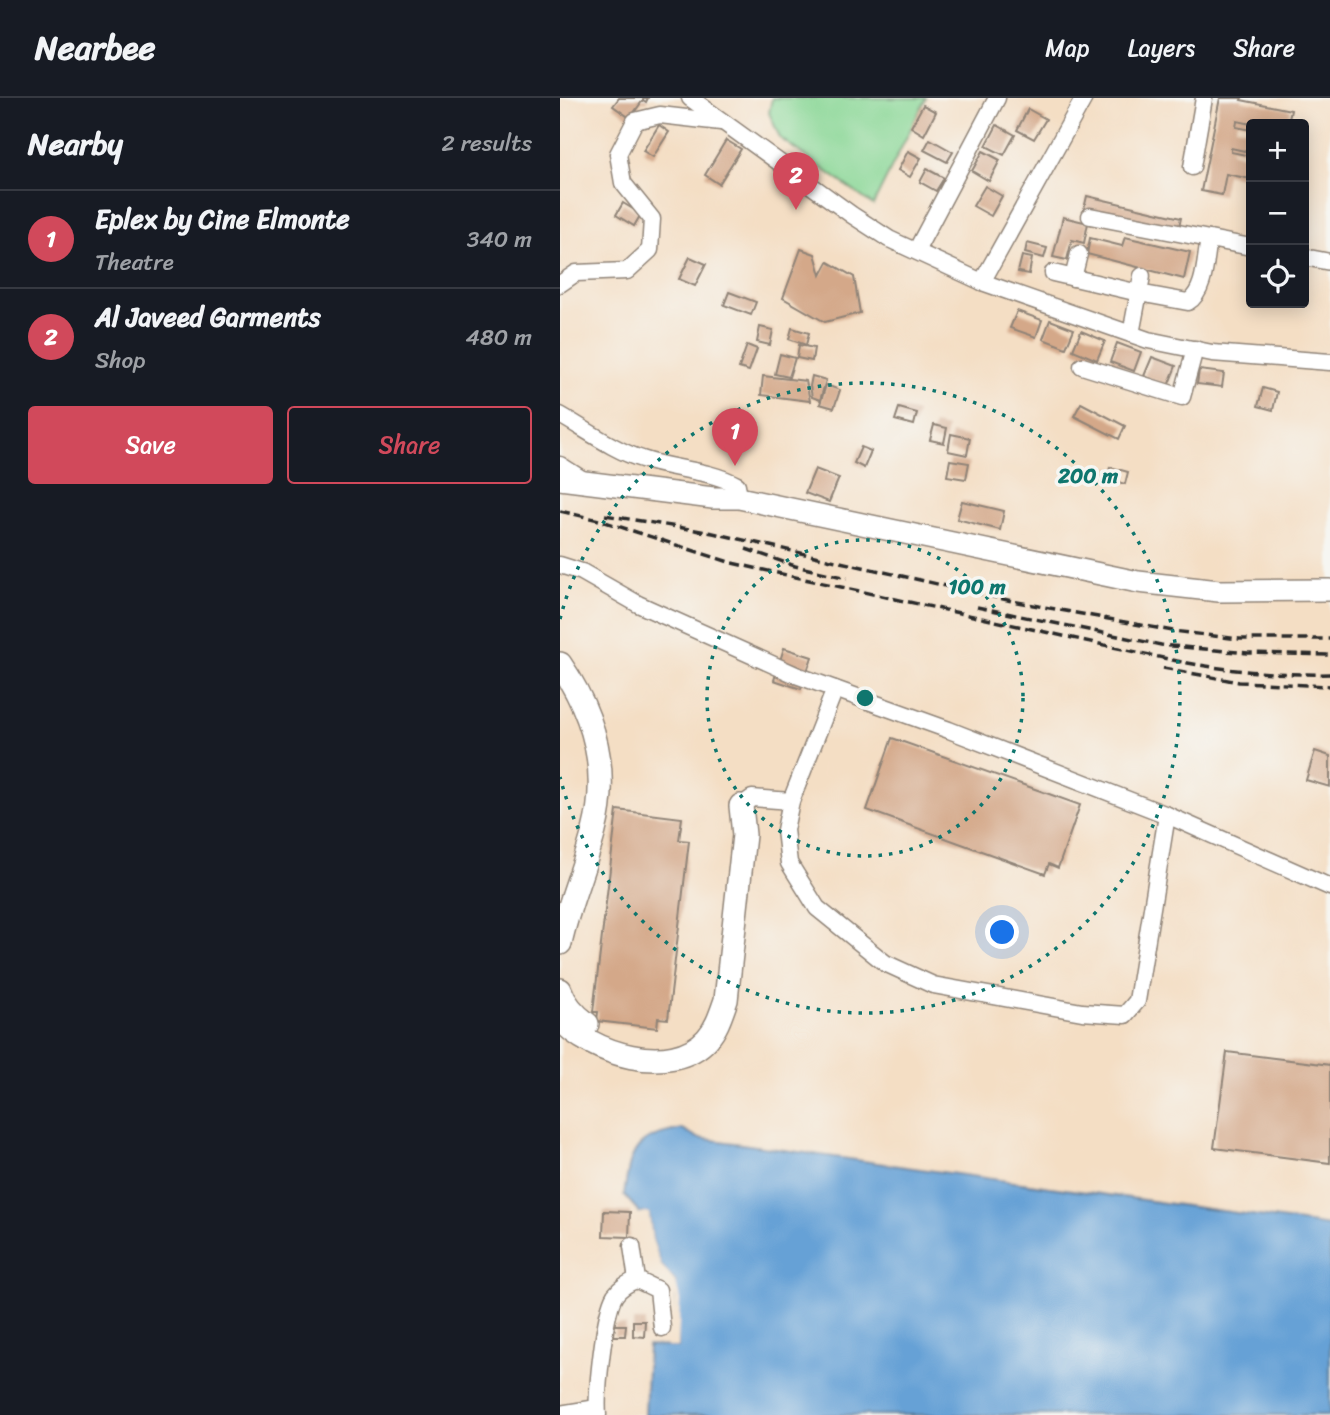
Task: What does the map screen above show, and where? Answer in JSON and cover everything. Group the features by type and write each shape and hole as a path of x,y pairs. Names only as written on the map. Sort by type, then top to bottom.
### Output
{"highway":[{"path":"560,664 576,688 589,717 600,764 597,816 569,878"},
{"path":"560,690 580,736 586,781 560,943"},
{"path":"560,990 563,1000 576,1015 592,1028 618,1039 647,1045 674,1043 693,1033 708,1016 715,999 733,834 741,806"},
{"path":"560,1018 585,1041 644,1059 670,1059 687,1053 705,1041 718,1022 726,1000 744,835 741,806"}],"main road":[{"path":"560,479 713,498 739,498 1138,582 1219,591 1330,590"}],"street":[{"path":"690,98 889,239 982,282 1131,334 1212,353 1330,362"},
{"path":"916,251 998,98"},
{"path":"982,282 1084,98"},
{"path":"1192,167 1204,98"},
{"path":"560,284 576,273 627,271 650,250 652,219 623,183 618,155 635,121 660,115 721,121"},
{"path":"1090,216 1246,246"},
{"path":"1053,273 1188,302 1200,288 1209,239"},
{"path":"1073,278 1079,254"},
{"path":"1309,258 1330,262"},
{"path":"1131,334 1142,276"},
{"path":"1082,366 1182,397 1195,349"},
{"path":"560,415 640,459 714,475 731,482 737,485 739,498"},
{"path":"560,465 587,482"},
{"path":"560,565 582,572 638,604 796,675 949,730 1167,815 1330,887"},
{"path":"835,689 791,801 785,830 789,863 817,908 885,963 933,985 1082,1012 1125,1015 1137,1001 1167,815"},
{"path":"741,806 752,798 791,801"},
{"path":"632,1246 637,1280"},
{"path":"560,1414 597,1411 605,1330 614,1296 628,1282 637,1280 657,1290 662,1328"}],"green space":[{"path":"772,98 926,98 873,205 780,138 769,113"}],"water":[{"path":"683,1129 698,1138 1330,1226 1330,1415 645,1415 648,1346 678,1347 676,1283 661,1265 652,1239 649,1214 640,1213 624,1195 629,1166 638,1148 654,1136"}],"pier":[{"path":"640,1213 649,1213 652,1239 661,1265 676,1283 680,1300 678,1347 667,1347 667,1343 674,1343 676,1300 673,1284 658,1267 649,1239 646,1217 640,1216"}],"building":[{"path":"619,98 648,98 646,102 643,100 630,118 613,106"},
{"path":"1220,98 1242,98 1241,100 1291,110 1289,119 1246,119 1246,123 1237,121 1236,127 1246,129 1246,151 1231,148 1231,152 1246,155 1246,178 1226,174 1222,195 1201,191"},
{"path":"923,105 936,112 924,135 911,127"},
{"path":"1028,109 1046,119 1034,139 1017,130"},
{"path":"659,125 669,132 653,157 643,151"},
{"path":"997,125 1015,135 1004,155 986,146"},
{"path":"930,139 953,152 947,162 924,150"},
{"path":"726,140 741,149 719,184 705,175"},
{"path":"908,151 921,158 910,177 898,170"},
{"path":"983,151 1000,160 989,181 972,171"},
{"path":"927,169 944,178 936,191 920,182"},
{"path":"985,186 1002,196 991,216 973,206"},
{"path":"1087,196 1181,218 1178,230 1084,209"},
{"path":"623,203 641,214 634,226 616,215"},
{"path":"1063,217 1088,223 1084,243 1072,240 1067,260 1053,257"},
{"path":"1125,237 1190,252 1184,279 1087,254 1090,238 1122,246"},
{"path":"1027,243 1047,248 1044,258 1025,253"},
{"path":"801,249 815,254 821,275 828,262 854,277 860,313 825,322 783,298"},
{"path":"1022,256 1032,258 1029,274 1018,272"},
{"path":"690,257 706,264 695,286 679,279"},
{"path":"729,292 756,302 751,315 724,305"},
{"path":"1017,311 1042,320 1036,337 1010,328"},
{"path":"1050,320 1074,329 1066,348 1043,339"},
{"path":"760,327 773,330 770,345 757,342"},
{"path":"792,328 809,333 806,345 789,339"},
{"path":"1081,331 1105,341 1097,360 1073,350"},
{"path":"1117,343 1141,352 1134,371 1110,362"},
{"path":"747,345 757,349 749,371 739,368"},
{"path":"799,345 814,348 812,361 797,358"},
{"path":"780,354 795,358 789,377 775,374"},
{"path":"1152,357 1176,366 1168,386 1144,376"},
{"path":"1199,370 1224,373 1222,387 1197,384"},
{"path":"763,376 806,381 810,401 761,395"},
{"path":"812,376 826,380 820,400 812,397"},
{"path":"826,385 840,390 834,408 820,404"},
{"path":"1263,388 1277,392 1273,410 1258,406"},
{"path":"1081,403 1125,426 1119,439 1074,416"},
{"path":"899,408 917,413 914,425 895,420"},
{"path":"934,425 947,428 944,443 930,440"},
{"path":"951,434 970,438 967,455 948,451"},
{"path":"861,447 871,451 864,468 854,463"},
{"path":"950,460 969,463 966,479 947,476"},
{"path":"1110,467 1128,472 1125,484 1107,479"},
{"path":"815,469 839,478 829,502 805,493"},
{"path":"962,501 1004,511 1000,530 957,519"},
{"path":"784,648 812,657 801,689 774,680"},
{"path":"892,738 1080,805 1058,868 1049,864 1045,874 867,810"},
{"path":"1315,751 1330,756 1330,787 1306,780"},
{"path":"617,810 682,818 679,840 689,841 668,1019 658,1018 657,1028 597,1021 598,1012 593,1012"},
{"path":"1227,1052 1330,1065 1330,1163 1214,1148"},
{"path":"604,1211 630,1212 629,1237 603,1236"},
{"path":"633,1321 645,1321 644,1337 633,1336"},
{"path":"615,1325 626,1325 625,1336 614,1336"}],"railway":[{"path":"560,511 599,520 732,563 1177,661 1253,672 1330,674"},
{"path":"605,515 713,533 1012,601 1173,631 1239,639 1330,639"},
{"path":"746,549 795,566 847,578"},
{"path":"977,607 1161,645 1248,653 1330,655"},
{"path":"1163,668 1239,682 1330,686"}],"place":[{"name":"Al Javeed Garments","path":"796,210"},
{"name":"Eplex by Cine Elmonte","path":"735,466"}]}
